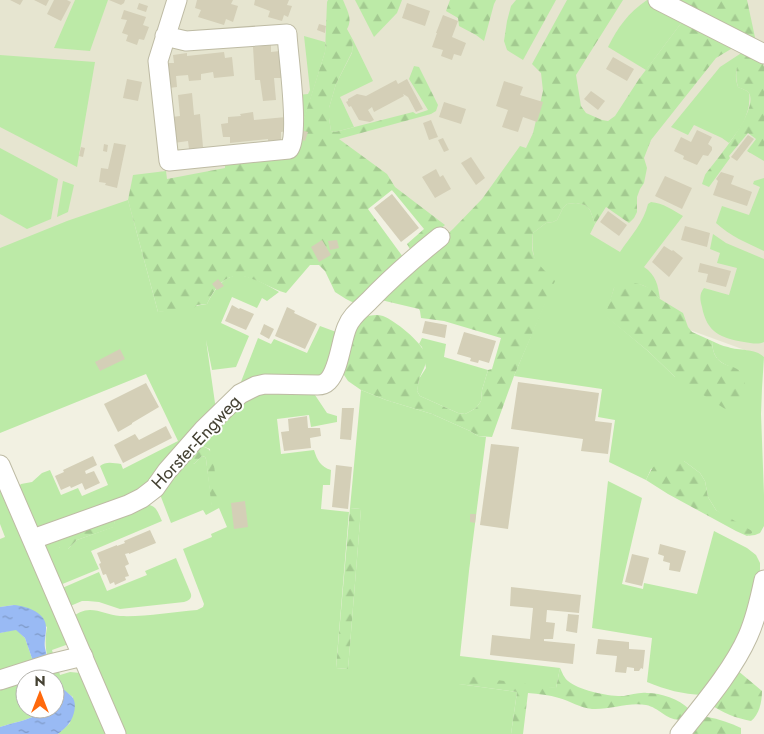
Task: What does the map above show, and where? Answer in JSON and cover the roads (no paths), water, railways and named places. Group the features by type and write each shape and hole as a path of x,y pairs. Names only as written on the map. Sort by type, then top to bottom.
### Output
{"street":[{"path":"165,36 186,41 287,34 294,124 292,145 289,149 169,161 158,61 165,36 177,0"},
{"path":"658,0 764,54"},
{"name":"Horster-Engweg","path":"32,539 128,505 142,498 155,488 224,408 248,389 265,384 324,384 334,372 346,328 351,319 405,266 440,237"},
{"path":"0,465 116,734"},
{"path":"680,734 733,664 742,648 755,618 764,580"},
{"path":"0,680 83,656"}],"water":[{"path":"14,605 25,607 40,614 46,628 45,648 51,669 36,669 25,638 16,630 0,633 0,607"},
{"path":"65,690 73,698 74,714 66,727 58,734 0,734 0,727 28,719 65,719"}]}
